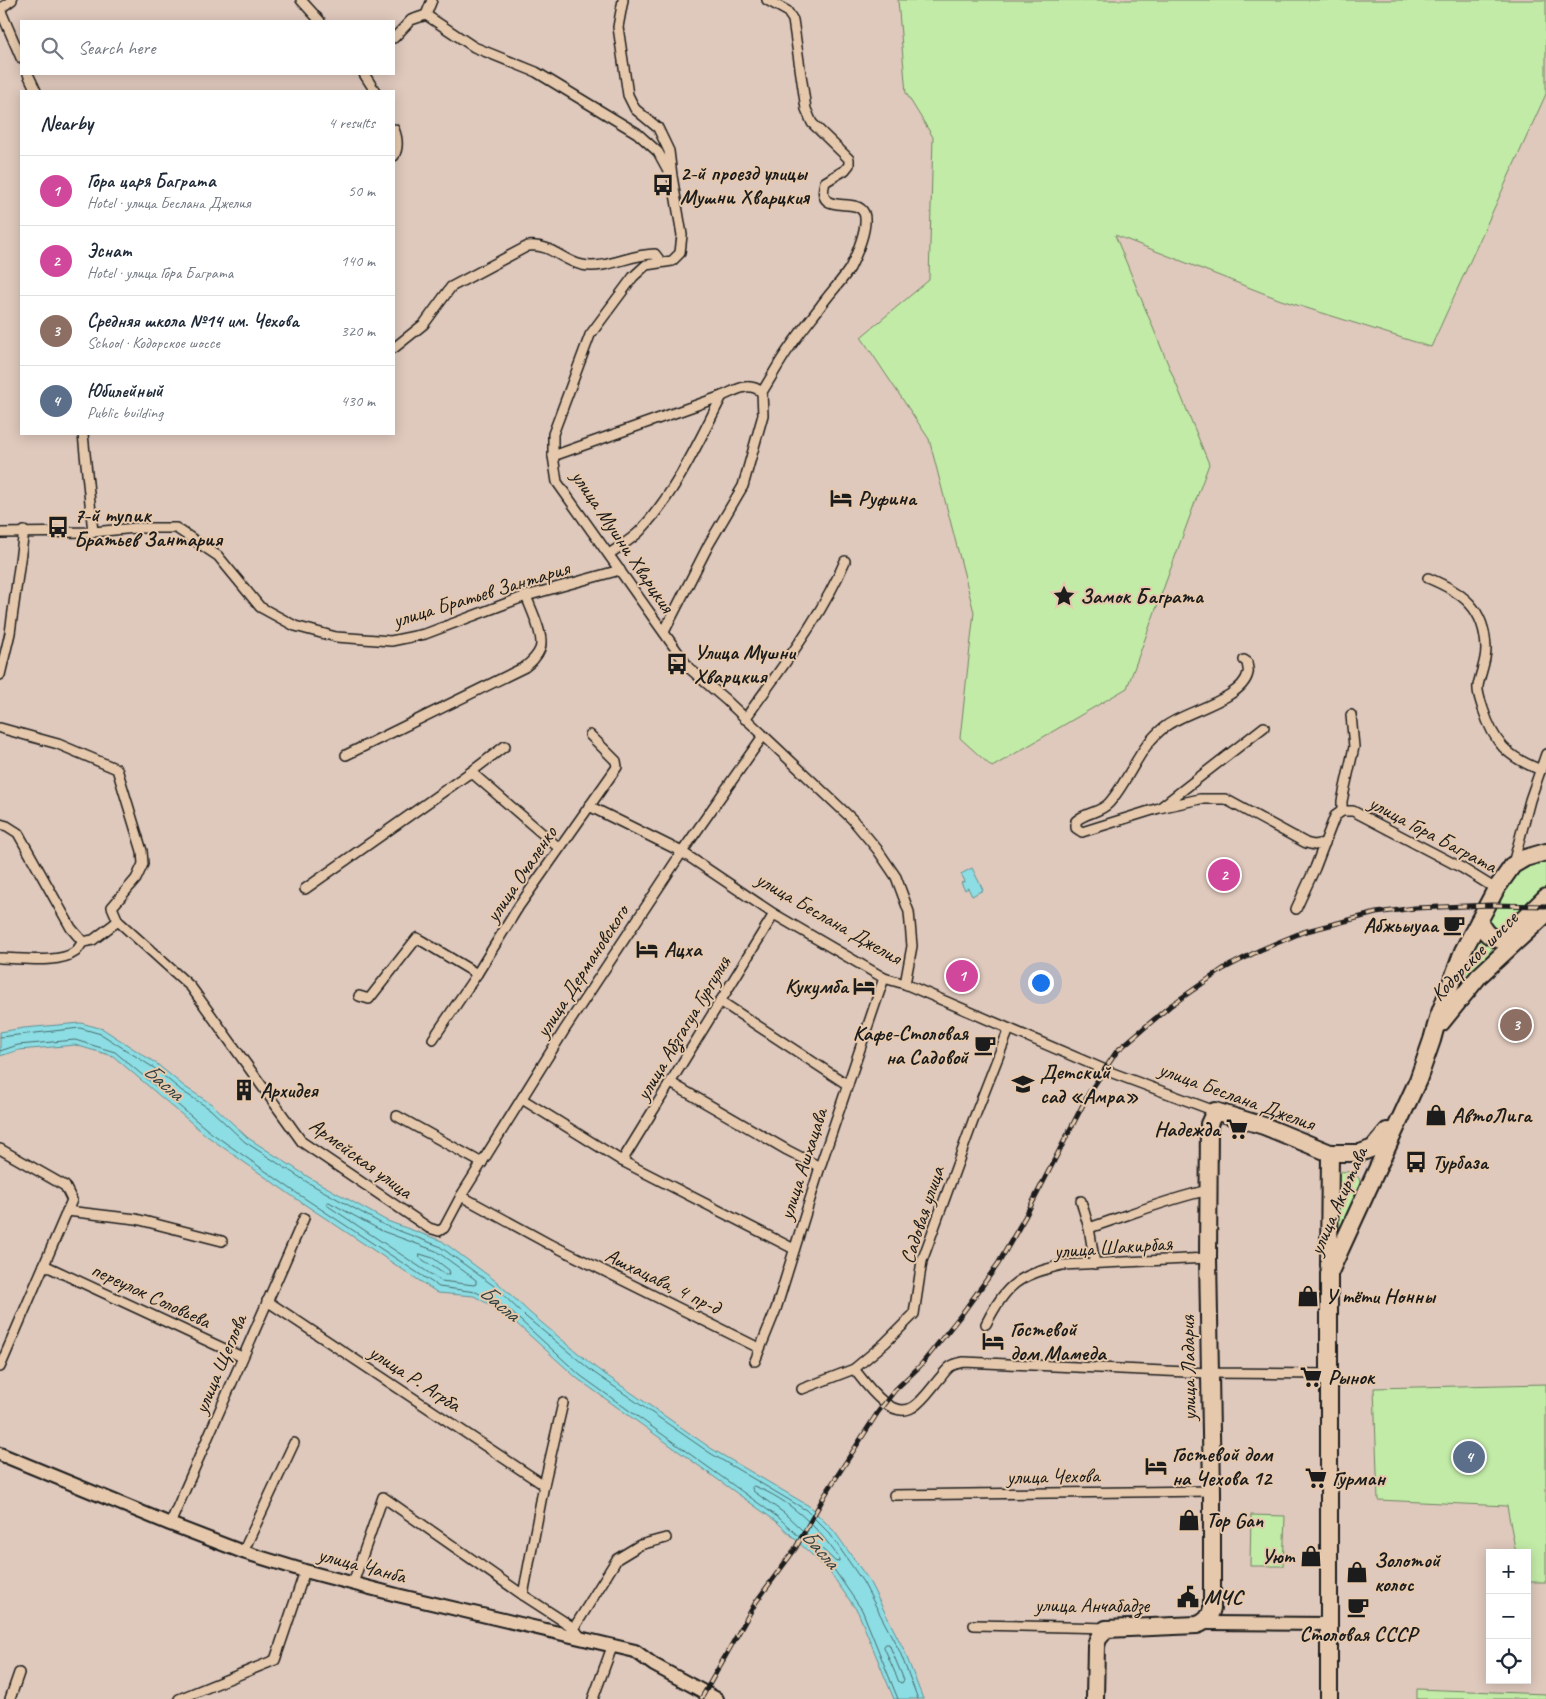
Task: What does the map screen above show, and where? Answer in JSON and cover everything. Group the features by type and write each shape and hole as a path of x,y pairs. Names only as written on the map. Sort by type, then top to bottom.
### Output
{"highway":[{"path":"1513,865 1525,858 1546,852"},
{"name":"улица Акиртава","path":"1329,1699 1329,1274 1418,1080 1454,972 1463,951 1496,889 1513,865"},
{"path":"1472,984 1486,961 1503,940 1546,897"},
{"name":"Кодорское шоссе","path":"1435,1030 1472,984 1513,943 1546,914"},
{"path":"1480,921 1486,934 1492,938 1503,940"},
{"name":"улица Беслана Джелия","path":"1215,1112 1264,1126 1330,1153 1360,1153 1373,1148 1399,1118"},
{"name":"улица Ладария","path":"1204,1623 1212,1608 1208,1258 1209,1124 1215,1112"},
{"path":"1329,1274 1330,1153"},
{"name":"улица Анчабадзе","path":"1110,1628 1198,1625 1204,1623"},
{"path":"1094,1699 1096,1646 1102,1632 1110,1628"}],"street":[{"path":"12,0 0,9 20,56"},
{"path":"301,0 319,20"},
{"path":"426,15 432,0"},
{"name":"улица Мушни Хварцкия","path":"623,0 618,27 628,95 635,109 658,128 670,151 672,176 682,236 680,253 672,261 646,265 633,277 590,335 554,434 553,456 558,482 689,668 852,819 877,849 896,877 909,912 912,946 906,984"},
{"path":"664,632 709,544 743,486 763,415 762,392 782,359 849,269 859,248 865,219 863,212 858,207 830,203 825,200 822,192 825,182 845,170 849,165 848,159 812,123 806,109 793,20 787,11 767,0"},
{"path":"395,37 410,20 426,15"},
{"path":"426,15 474,47 536,72 637,133 658,152 672,176"},
{"path":"28,75 36,90"},
{"path":"365,75 374,90"},
{"path":"395,131 398,147 395,154"},
{"path":"395,347 424,324 451,287 528,246 538,244 581,265 599,266 642,254 655,254 661,262"},
{"path":"553,456 746,386 754,386 762,392"},
{"path":"609,554 639,532 663,502 682,472 722,396"},
{"path":"83,435 93,532"},
{"name":"улица Братьев Зантария","path":"0,532 93,532 136,528 176,528 218,556 260,607 295,626 336,636 391,641 425,634 526,596 620,570"},
{"path":"0,675 10,633 24,531"},
{"path":"745,718 803,637 833,588 845,560"},
{"path":"1428,578 1448,586 1477,611 1483,626 1486,649 1484,667 1478,688 1486,720 1503,748 1522,762 1540,770"},
{"path":"346,755 525,668 536,658 541,648 541,637 526,596"},
{"path":"1244,660 1247,662 1248,674 1241,686 1229,697 1165,726 1149,742 1118,792 1107,805 1082,816 1076,821 1076,828 1082,832 1159,808 1200,799 1225,799 1306,843 1314,845 1325,843"},
{"path":"1342,811 1342,801 1354,747 1351,716"},
{"path":"1159,808 1264,727"},
{"path":"0,728 58,744 117,769 142,851 143,864 136,879 112,908 118,921 93,940 82,942 76,951 58,958 0,958"},
{"name":"улица Очаленко","path":"433,1039 477,974 519,906 617,767 616,761 590,735"},
{"name":"улица Дермановского","path":"439,1232 444,1228 461,1196 565,1029 682,852 763,736"},
{"path":"305,889 506,746"},
{"name":"улица Акиртава","path":"1513,865 1530,800 1546,754"},
{"path":"471,772 559,848"},
{"name":"улица Беслана Джелия","path":"589,806 682,852 774,914 884,978 906,984 1110,1072 1215,1112"},
{"name":"улица Гора Баграта","path":"1296,909 1335,816 1342,811 1353,811 1462,868 1496,889"},
{"path":"0,824 7,826 18,834 71,928 82,942"},
{"name":"улица Абзгагуа Гургулия","path":"622,1161 774,914"},
{"name":"Армейская улица","path":"118,921 191,987 302,1142 429,1228 439,1232"},
{"path":"359,996 369,999 418,938 477,974"},
{"name":"улица Ашхацава","path":"755,1361 776,1309 820,1167 884,978"},
{"path":"720,1001 848,1085"},
{"name":"Садовая улица","path":"802,1389 854,1369 885,1344 914,1314 922,1261 1008,1029"},
{"path":"671,1084 820,1167"},
{"path":"522,1099 622,1161 794,1249"},
{"path":"397,1116 482,1163"},
{"path":"0,1150 65,1186 72,1200 44,1265 4,1349 0,1366"},
{"path":"1089,1228 1178,1197 1209,1190"},
{"name":"Ашхацава, 4 пр-д","path":"461,1196 551,1244 759,1348"},
{"path":"1081,1201 1089,1228 1095,1264"},
{"path":"67,1211 136,1219 222,1241"},
{"name":"улица Щеглова","path":"170,1524 304,1218"},
{"name":"улица Шакирбая","path":"986,1324 994,1309 1018,1280 1040,1270 1062,1265 1208,1258"},
{"name":"переулок Соловьева","path":"44,1265 242,1357"},
{"name":"улица Р. Агрба","path":"267,1301 544,1484"},
{"path":"854,1369 873,1393 893,1409 904,1411 914,1406 951,1364 964,1362 1209,1373 1329,1374"},
{"path":"522,1595 544,1484 563,1403"},
{"path":"243,1552 294,1443"},
{"name":"улица Чанба","path":"0,1454 243,1552 305,1571 398,1595 573,1633 612,1647 634,1651 654,1665 717,1699"},
{"name":"улица Чехова","path":"894,1495 1212,1491"},
{"path":"353,1583 384,1497 573,1633 617,1559 640,1545 666,1538"},
{"path":"179,1699 275,1660 305,1571"},
{"name":"улица Анчабадзе","path":"1204,1623 1329,1624"},
{"name":"улица Анчабадзе","path":"974,1625 1110,1628"},
{"path":"593,1699 612,1647"},
{"path":"10,1699 18,1673"}],"green space":[{"path":"898,0 1546,0 1546,94 1431,347 1281,300 1115,235 1209,464 1127,688 992,767 960,738 974,612 929,439 861,337 929,280 933,137 906,93"},
{"path":"1546,857 1546,890 1504,931 1494,932 1485,920 1514,875 1526,866"},
{"path":"1476,934 1484,942 1495,945 1486,957 1455,987"},
{"path":"1340,1172 1355,1174 1359,1178 1360,1183 1333,1247 1335,1176"},
{"path":"1546,1384 1546,1582 1531,1582 1531,1549 1515,1549 1507,1506 1378,1500 1374,1388"},
{"path":"1251,1515 1285,1516 1283,1566 1250,1566"},
{"path":"1417,1689 1546,1694 1546,1699 1417,1699"}],"water":[{"path":"972,868 983,890 972,896 968,888 965,890 961,883 965,881 961,874"},
{"name":"Басла","path":"81,1023 103,1029 157,1064 185,1087 213,1105 248,1138 310,1178 387,1221 442,1241 497,1282 530,1313 596,1368 712,1449 809,1506 834,1531 868,1579 904,1650 923,1699 894,1699 858,1612 829,1571 777,1522 578,1379 505,1313 474,1296 438,1293 295,1198 207,1136 113,1056 75,1045 19,1050 0,1056 0,1032"}],"railway":[{"path":"701,1699 756,1602 795,1549 825,1495 878,1412 895,1390 920,1366 961,1315 998,1264 1025,1217 1089,1093 1117,1051 1170,1006 1223,969 1260,950 1303,932 1376,913 1415,908 1492,905 1546,906"}],"place":[{"name":"2-й проезд улицы Мушни Хварцкия","path":"663,185"},
{"name":"Руфина","path":"841,498"},
{"name":"7-й тупик Братьев Зантария","path":"58,527"},
{"name":"Замок Баграта","path":"1064,596"},
{"name":"Улица Мушни Хварцкия","path":"677,664"},
{"name":"Эснат","path":"1224,875"},
{"name":"Абжьыуаа","path":"1454,925"},
{"name":"Ацха","path":"647,949"},
{"name":"Гора царя Баграта","path":"962,976"},
{"name":"Кукумба","path":"864,986"},
{"name":"Средняя школа №14 им. Чехова","path":"1516,1025"},
{"name":"Кафе-Столовая на Садовой","path":"985,1045"},
{"name":"Детский сад «Амра»","path":"1023,1084"},
{"name":"Архидея","path":"244,1090"},
{"name":"АвтоЛига","path":"1436,1115"},
{"name":"Надежда","path":"1237,1129"},
{"name":"Турбаза","path":"1416,1162"},
{"name":"У тёти Нонны","path":"1308,1296"},
{"name":"Гостевой дом Мамеда","path":"993,1341"},
{"name":"Рынок","path":"1311,1377"},
{"name":"Юбилейный","path":"1469,1457"},
{"name":"Гостевой дом на Чехова 12","path":"1156,1466"},
{"name":"Гурман","path":"1316,1478"},
{"name":"Top Gan","path":"1189,1520"},
{"name":"Уют","path":"1311,1556"},
{"name":"Золотой колос","path":"1357,1572"},
{"name":"МЧС","path":"1188,1597"},
{"name":"Столовая СССР","path":"1358,1607"}]}
